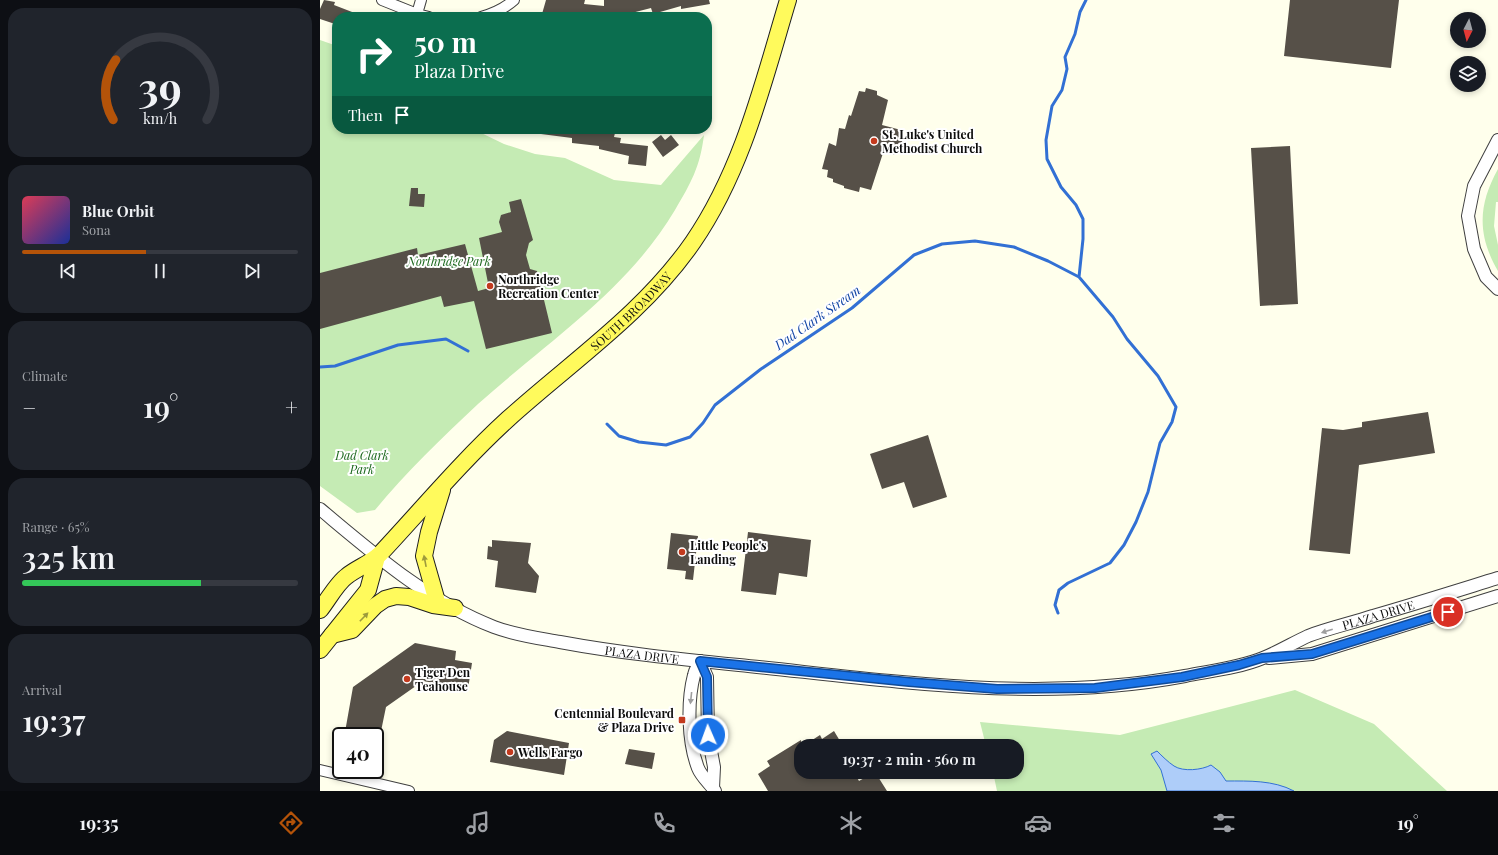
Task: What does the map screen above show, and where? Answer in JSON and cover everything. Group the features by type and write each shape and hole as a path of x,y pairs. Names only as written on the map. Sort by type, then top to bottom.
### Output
{"main road":[{"name":"SOUTH BROADWAY","path":"320,610 345,576 377,557 507,420 616,326 666,275 693,240 717,201 739,156 756,107 788,0"},
{"path":"436,598 424,556 429,532 443,486"},
{"name":"SOUTH BROADWAY","path":"320,650 368,590 377,557"},
{"path":"332,635 352,630 375,606 385,599 396,596 409,597 433,605 455,608"}],"street":[{"path":"382,0 412,12"},
{"path":"418,12 421,0"},
{"path":"494,12 514,0"},
{"path":"1498,140 1474,186 1468,216 1474,249 1486,277 1498,290"},
{"name":"PLAZA DRIVE","path":"320,508 377,557 436,598 494,626 517,634 587,647 700,661 909,682 997,689 1056,690 1102,687 1182,677 1239,665 1262,658 1308,636 1493,580"},
{"path":"1418,621 1423,613 1482,594 1489,588 1493,580"},
{"name":"PLAZA DRIVE","path":"1262,658 1312,654 1498,596"},
{"path":"700,661 707,677 707,729 714,766 712,790"},
{"path":"700,661 694,674 691,692 691,738 699,769 712,790"},
{"path":"320,770 410,791"}],"green space":[{"name":"Northridge Park","path":"320,40 332,44 332,134 483,134 504,144 535,154 565,158 614,180 661,185 704,135 697,166 686,191 656,239 634,266 610,291 558,337 478,404 438,442 375,510 357,513 320,486"},
{"path":"1498,169 1498,202 1496,202 1494,226 1498,245 1498,271 1486,245 1483,232 1483,220 1487,195 1491,182"},
{"path":"1295,690 1374,724 1447,791 997,791 994,779 1024,779 1024,739 984,739 980,722 1120,735"}],"water":[{"path":"1157,751 1178,768 1192,770 1211,765 1220,772 1226,781 1252,781 1269,783 1286,787 1294,791 1167,791 1161,770 1151,754"}],"building":[{"path":"324,0 335,2 334,5 352,12 332,12 332,23 320,19 320,9"},
{"path":"546,0 585,0 584,4 604,6 604,0 709,0 710,4 681,9 681,6 660,12 652,12 651,8 635,12 543,12"},
{"path":"1290,0 1399,0 1391,68 1284,56"},
{"name":"St. Luke's United Methodist Church","path":"866,88 877,91 877,95 888,100 882,125 901,130 901,134 904,136 899,153 895,152 894,155 883,153 871,190 860,187 859,192 844,188 844,186 833,182 833,179 827,177 828,170 822,169 829,143 836,146 839,128 845,129 859,91 865,92"},
{"path":"541,134 615,134 614,137 621,138 620,143 648,146 646,166 628,164 629,156 599,149 599,146 572,143 572,138"},
{"path":"661,135 665,140 671,135 679,145 663,157 652,142"},
{"path":"1290,146 1298,304 1260,306 1251,148"},
{"path":"411,188 418,188 418,194 425,194 424,207 409,206"},
{"path":"521,199 533,240 529,243 526,255 530,269 537,271 552,333 486,349 474,301 444,307 441,296 320,329 320,273 417,248 418,255 465,244 478,291 489,288 479,238 502,232 499,222 501,215 511,212 509,202"},
{"path":"1428,412 1435,453 1359,465 1350,554 1309,550 1322,428 1343,430 1362,427 1362,422"},
{"path":"928,435 947,497 913,508 904,482 882,489 870,454"},
{"path":"748,532 811,540 807,577 779,573 776,595 741,591"},
{"name":"Little People's Landing","path":"671,533 698,536 693,580 685,579 686,571 667,569"},
{"path":"492,540 531,543 528,563 539,576 536,593 495,587 498,561 487,559 488,546 492,547"},
{"path":"415,643 456,651 455,660 472,663 468,689 423,681 386,707 382,727 346,727 353,687"},
{"path":"507,731 569,743 564,775 490,762 494,740"},
{"path":"834,731 839,739 822,739"},
{"path":"820,735 822,739 814,739"},
{"path":"794,744 794,779 858,779 859,781 863,779 879,779 887,791 768,791 758,774 770,766 767,761"},
{"path":"629,749 655,753 652,769 625,764"}],"waterway":[{"path":"1058,613 1055,605 1059,590 1068,583 1110,563 1124,545 1136,522 1148,492 1160,443 1172,422 1176,407 1158,376 1127,339 1113,317 1079,277 1083,239 1083,219 1076,205 1061,187 1047,159 1046,140 1052,106 1062,90 1067,69 1065,57 1075,34 1080,12 1086,0"},
{"name":"Dad Clark Stream","path":"607,424 619,436 639,442 666,445 690,437 703,423 715,405 761,369 852,308 914,255 942,244 975,241 1014,247 1048,261 1079,277"},
{"name":"Dad Clark Stream","path":"320,367 335,366 398,345 446,339 468,351"}],"place":[{"name":"St. Luke's United Methodist Church","path":"874,141"},
{"name":"Northridge Recreation Center","path":"490,286"},
{"name":"Little People's Landing","path":"682,552"},
{"name":"Tiger Den Teahouse","path":"407,679"},
{"name":"Centennial Boulevard & Plaza Drive","path":"682,720"},
{"name":"Wells Fargo","path":"510,752"}],"route":[{"path":"708,735 707,677 700,661 909,682 997,689 1056,690 1095,688 1130,685 1182,677 1239,665 1262,658 1312,654 1448,612"}],"park label":[{"name":"Dad Clark Park","path":"362,462"}]}
